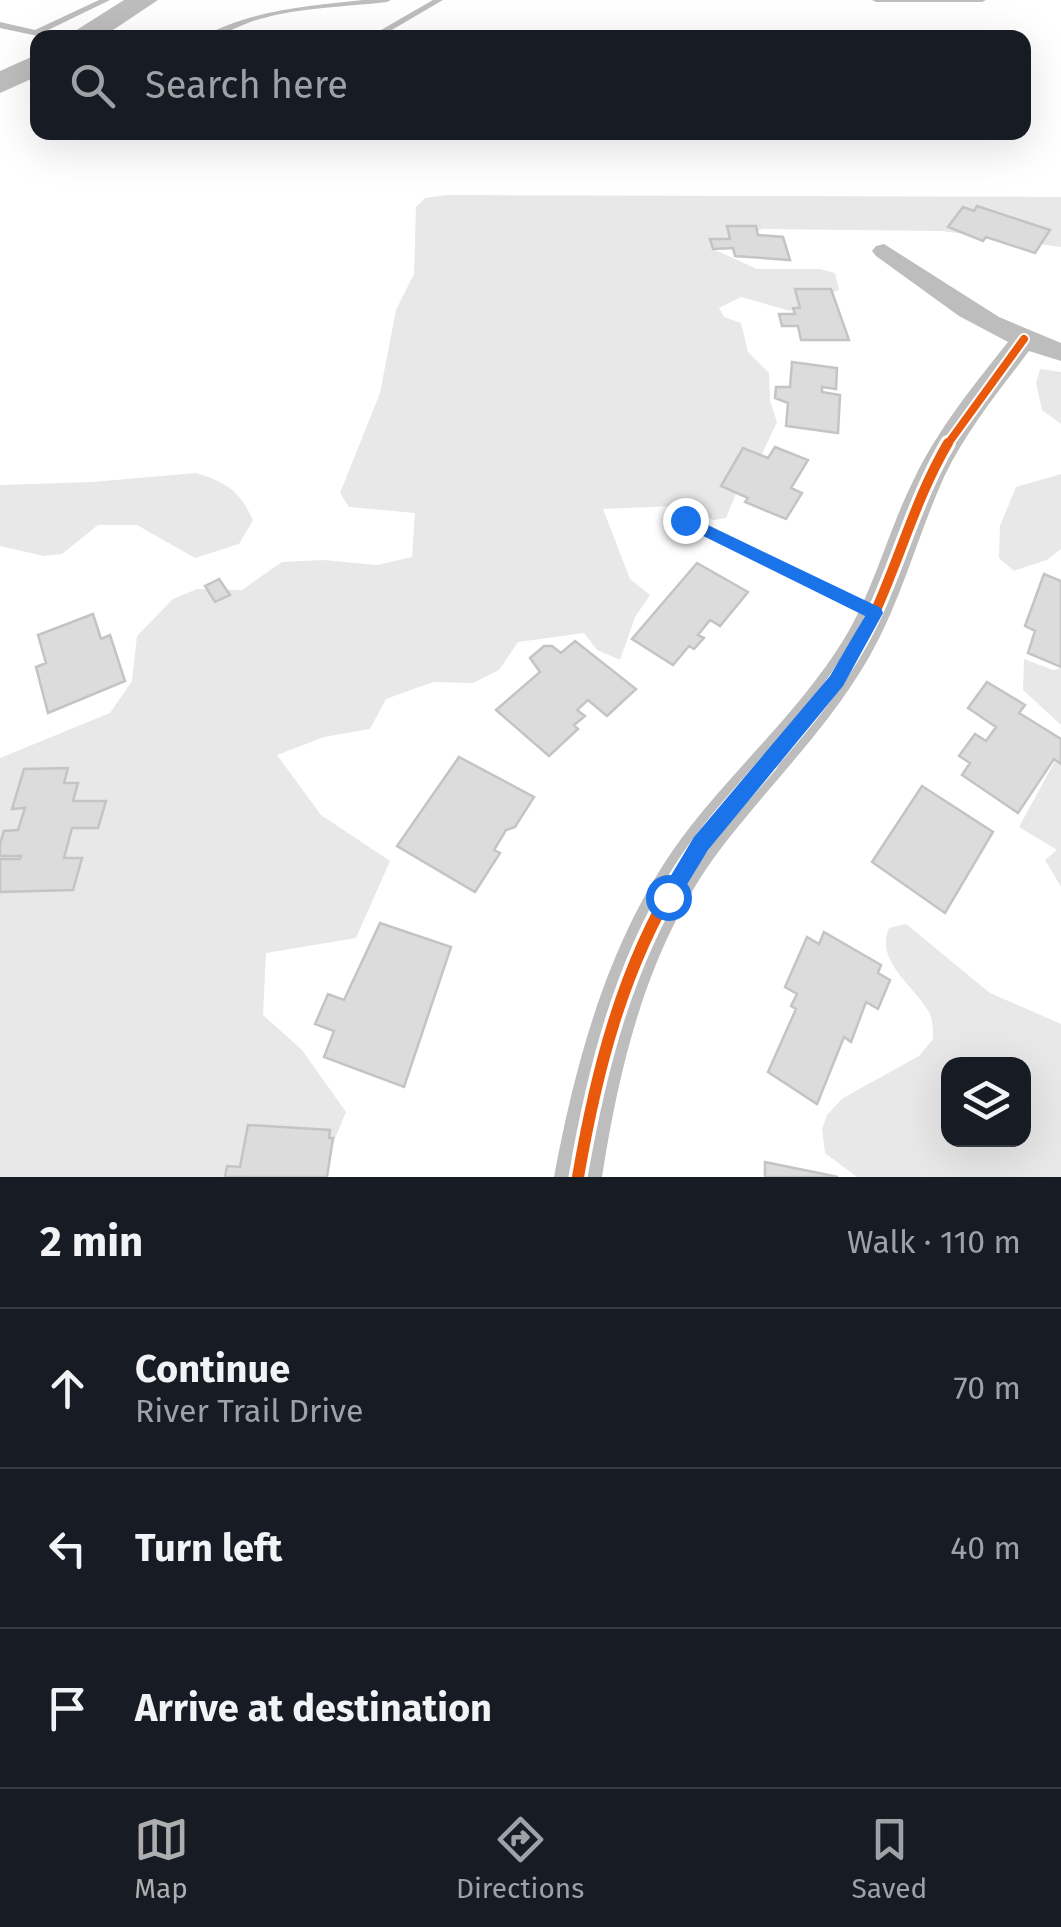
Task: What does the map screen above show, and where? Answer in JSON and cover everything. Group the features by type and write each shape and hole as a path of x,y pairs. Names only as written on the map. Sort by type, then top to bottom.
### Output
{"main road":[{"path":"93,30 144,0"},
{"path":"0,84 30,55"}],"street":[{"path":"884,251 952,302 1024,339 1061,352"},
{"path":"578,1177 593,1092 613,1023 668,897 701,844 836,681 875,613 931,472 978,399 1024,339"}],"lane":[{"path":"63,30 106,0"},
{"path":"226,30 272,13 387,0"},
{"path":"385,30 439,0"},
{"path":"876,0 982,0"},
{"path":"0,25 30,42"}],"path":[{"path":"685,520 875,613"}],"shaded area":[{"path":"1061,197 1061,247 942,231 763,229 730,239 711,239 713,249 757,269 820,269 835,273 839,290 790,311 741,297 719,308 724,317 741,323 748,352 769,373 770,401 777,422 752,475 740,484 726,518 714,520 673,506 603,509 630,579 650,595 635,617 620,660 597,650 584,633 518,642 499,670 473,683 433,682 386,699 370,729 324,737 277,755 321,815 390,861 356,938 266,953 263,1015 302,1050 346,1112 319,1177 0,1177 0,758 110,713 132,681 137,636 173,599 197,589 242,590 282,562 323,560 377,565 412,557 415,513 349,507 340,493 380,393 396,310 414,274 416,207 425,198"},
{"path":"1040,369 1061,372 1061,424 1042,410 1036,383"},
{"path":"196,473 231,489 248,510 253,520 239,544 195,558 137,525 98,525 62,554 44,556 0,546 0,485"},
{"path":"1061,474 1061,549 1047,560 1014,571 999,558 1000,526 1016,487"},
{"path":"1024,659 1053,670 1061,668 1061,725 1023,690"},
{"path":"1061,750 1061,887 1045,860 1057,850 1019,827"},
{"path":"906,924 990,993 1061,1024 1061,1177 857,1177 825,1153 822,1129 827,1115 843,1098 919,1056 933,1039 930,1014 892,963 886,940 889,928"}],"building":[{"path":"977,206 1050,230 1035,253 986,237 983,241 948,227 963,207 974,211"},
{"path":"727,226 756,226 758,235 783,237 790,260 735,256 733,248 713,249 710,239 730,239"},
{"path":"795,289 831,289 849,340 801,340 798,326 782,326 779,314 795,314 793,308 800,308"},
{"path":"792,362 837,368 836,389 822,387 822,392 840,395 838,433 786,426 788,403 775,398 776,387 790,387"},
{"path":"775,447 808,460 791,488 802,493 786,519 745,502 748,498 721,486 743,448 768,458"},
{"path":"697,563 748,592 720,626 710,620 698,635 704,638 694,649 689,646 673,665 632,639"},
{"path":"1044,574 1061,581 1061,667 1028,653 1035,631 1025,626"},
{"path":"219,579 230,595 215,602 205,586"},
{"path":"93,614 101,639 110,635 125,681 48,713 36,667 46,663 38,635"},
{"path":"575,641 636,689 607,716 588,700 577,710 585,716 574,725 578,729 549,756 496,710 540,672 530,658 544,646 552,646 561,653"},
{"path":"987,682 1025,705 1019,713 1061,739 1061,764 1054,759 1018,813 962,775 970,763 959,756 975,734 986,741 996,727 968,708"},
{"path":"459,757 534,797 515,827 506,830 494,850 500,853 475,892 397,846"},
{"path":"68,768 64,783 78,783 73,801 106,801 98,828 72,828 64,858 82,858 73,890 0,892 0,859 21,856 0,856 0,844 4,831 18,830 25,808 12,809 24,769"},
{"path":"922,786 993,832 945,913 872,862"},
{"path":"380,923 451,947 404,1087 324,1057 334,1031 315,1024 328,994 344,1000"},
{"path":"824,932 881,965 878,973 890,980 878,1009 866,1002 851,1042 844,1037 817,1104 768,1072 796,1009 791,1006 797,994 785,987 807,937 819,944"},
{"path":"248,1125 330,1130 329,1138 333,1138 327,1177 225,1177 227,1166 240,1167"},
{"path":"765,1162 838,1177 765,1177"}],"cycle path":[{"path":"578,1177 607,1045 637,957 657,915 704,840 806,721 843,671 879,603 939,458 973,405 1024,339"}],"route":[{"path":"668,897 701,844 836,681 875,613 685,520"}]}
